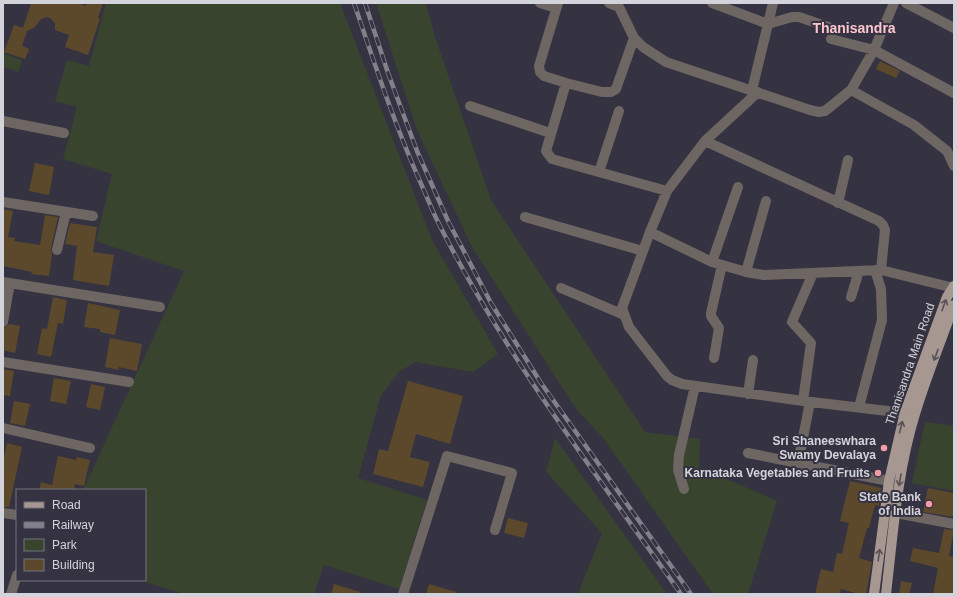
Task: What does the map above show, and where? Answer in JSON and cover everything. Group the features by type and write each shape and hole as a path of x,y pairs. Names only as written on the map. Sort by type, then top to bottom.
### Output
{"main road":[{"name":"Thanisandra Main Road","path":"874,594 889,481 947,297 954,288"},
{"name":"Thanisandra Main Road","path":"886,594 910,413 954,305"}],"street":[{"path":"540,3 557,5 539,66 540,72 544,76 602,92 611,92 616,89 634,38"},
{"path":"609,3 618,8 634,38 643,47 666,62 819,112 825,111 851,90 874,50 894,3"},
{"path":"712,3 724,5 768,24 792,17 799,17 834,29"},
{"path":"772,3 755,91 705,141 667,191 622,308 624,315 629,327 667,376 682,384 807,402 910,413"},
{"path":"906,3 954,28"},
{"path":"831,39 874,50 954,93"},
{"path":"566,83 550,133 546,151 552,159 667,191"},
{"path":"851,90 914,125 947,151 954,166"},
{"path":"470,106 550,133"},
{"path":"599,172 619,111"},
{"path":"3,121 64,133"},
{"path":"705,141 883,225 885,230 878,270 882,289 882,320 859,408"},
{"path":"838,203 848,160"},
{"path":"712,262 738,187"},
{"path":"746,272 766,201"},
{"path":"3,202 93,216"},
{"path":"57,250 66,212"},
{"path":"525,218 643,251"},
{"path":"650,232 712,262 746,272 764,275 878,270 954,288"},
{"path":"714,358 719,328 711,316 711,313 722,265"},
{"path":"851,297 859,271"},
{"path":"798,463 807,402 811,343 792,322 813,273"},
{"path":"3,322 6,283 160,307"},
{"path":"561,288 624,315"},
{"path":"748,394 753,360"},
{"path":"3,362 129,382"},
{"path":"684,489 678,470 679,455 695,386"},
{"path":"3,428 90,448"},
{"path":"748,453 889,481"},
{"path":"403,594 447,456 512,473 495,530"},
{"path":"3,513 16,516"},
{"path":"896,513 954,524"},
{"path":"11,594 16,578"}],"green space":[{"path":"106,3 340,3 432,240 498,354 473,372 415,362 400,371 381,395 358,478 427,500 399,589 324,565 314,594 184,594 142,581 146,581 146,489 83,489 184,271 96,241 112,174 63,159 77,107 55,101 67,60 89,66"},
{"path":"376,3 426,3 434,34 491,200 645,432 700,439 699,467 777,501 748,594 713,594 604,439 576,409 472,247 417,130"},
{"path":"3,53 22,60 18,72 3,67"},
{"path":"925,422 954,426 954,491 912,483"},
{"path":"555,438 667,594 578,594 602,533 546,472"}],"building":[{"path":"31,3 78,3 86,6 87,3 103,3 98,18 100,19 88,55 65,47 69,35 55,30 55,23 47,17 41,19 35,27 27,31 22,46 29,49 25,59 4,52 14,25 23,28"},
{"path":"880,61 900,71 896,78 876,69"},
{"path":"35,163 54,167 49,195 29,191"},
{"path":"3,209 13,211 8,237 15,238 14,241 40,245 45,215 58,217 51,248 52,255 49,276 31,274 32,272 3,266"},
{"path":"70,223 97,227 93,252 114,255 109,286 73,280 77,246 65,244"},
{"path":"53,297 67,300 63,324 58,323 51,357 37,354 42,328 47,329"},
{"path":"88,303 120,310 115,335 100,332 100,329 84,327"},
{"path":"9,324 20,326 15,353 3,350 4,328"},
{"path":"110,338 142,344 137,371 119,367 118,370 105,367"},
{"path":"3,369 14,371 10,396 3,395"},
{"path":"54,378 71,381 66,404 50,401"},
{"path":"408,381 463,396 450,444 416,434 410,457 430,462 423,487 373,474 379,449 388,451"},
{"path":"91,384 105,387 100,410 86,407"},
{"path":"14,401 30,404 25,426 10,423"},
{"path":"7,443 22,447 9,507 3,507 3,461"},
{"path":"58,456 76,460 77,457 90,460 84,486 75,484 74,489 39,489 41,482 52,485"},
{"path":"850,481 881,488 879,506 875,505 859,558 872,562 866,594 859,594 841,589 840,594 815,594 821,569 833,572 837,553 842,554 849,523 840,521"},
{"path":"928,488 954,493 954,517 923,512"},
{"path":"508,518 528,523 524,538 504,533"},
{"path":"944,529 954,530 949,556 954,557 954,594 933,594 938,568 910,561 913,548 939,553"},
{"path":"901,581 912,583 909,594 899,594"},
{"path":"334,584 360,592 359,594 331,594"},
{"path":"429,584 456,592 456,594 426,594"}],"railway":[{"path":"354,3 386,95 412,163 437,221 466,275 494,322 553,414 681,594"},
{"path":"365,3 388,73 417,151 448,221 491,303 541,383 691,594"}],"place":[{"name":"Sri Shaneeswhara Swamy Devalaya","path":"884,448"},
{"name":"Karnataka Vegetables and Fruits","path":"878,473"},
{"name":"State Bank of India","path":"929,504"}],"district":[{"name":"Thanisandra","path":"854,28"}]}
